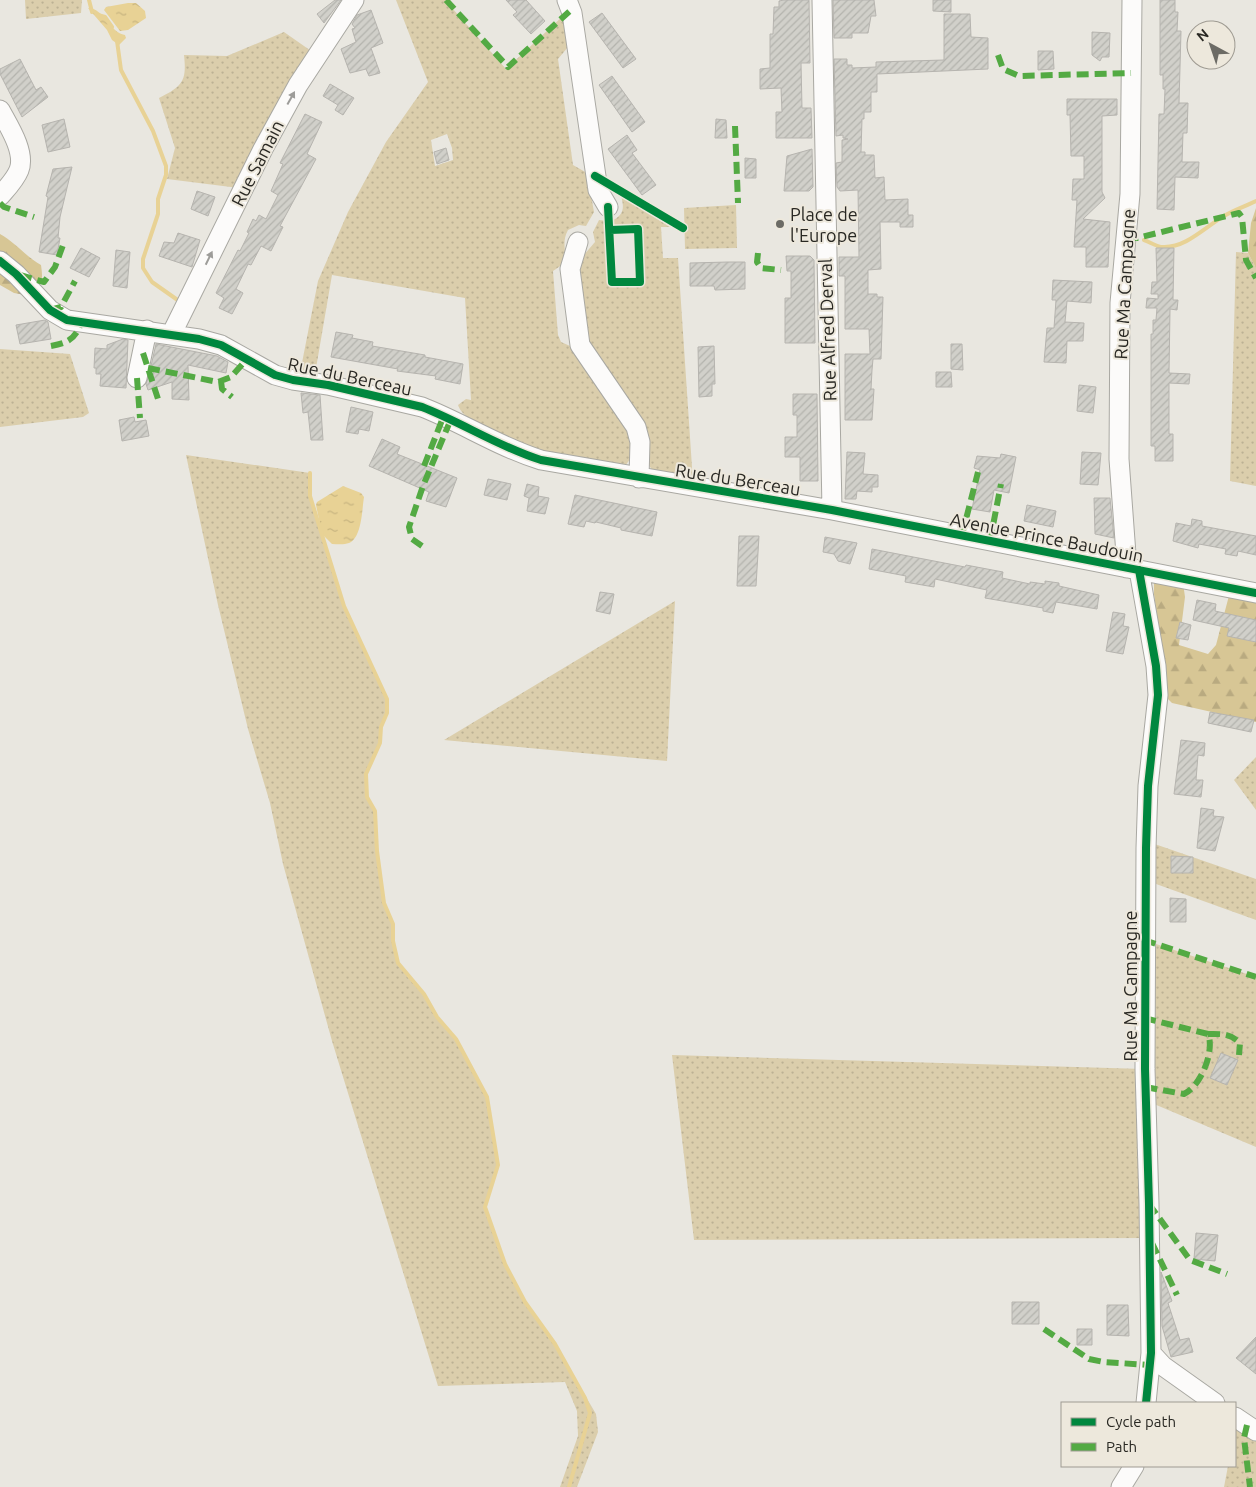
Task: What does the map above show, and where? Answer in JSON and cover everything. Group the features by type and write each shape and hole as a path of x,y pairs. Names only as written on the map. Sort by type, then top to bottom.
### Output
{"street":[{"name":"Rue Samain","path":"180,317 263,149 298,85 354,0"},
{"path":"567,0 572,13 598,190 608,207"},
{"name":"Rue Alfred Derval","path":"822,0 832,510"},
{"name":"Rue Ma Campagne","path":"1132,0 1130,194 1120,303 1119,459 1133,569 1158,686 1156,725 1148,786 1144,940 1151,1353 1146,1402"},
{"path":"0,110 13,137 21,164 15,179 0,196"},
{"path":"578,242 570,269 580,345 636,427 640,442 639,478"},
{"name":"Rue du Berceau","path":"0,261 16,274 50,310 62,318 96,325 148,330 180,317 221,345 275,375 293,380 328,385 422,407 444,416 496,444 524,455 541,460 639,478 832,510"},
{"path":"137,378 148,330"},
{"name":"Avenue Prince Baudouin","path":"832,510 1256,593"},
{"path":"1151,1353 1163,1366 1215,1402"},
{"path":"1236,1418 1256,1431"},
{"path":"1121,1487 1133,1467"}],"shaded area":[{"path":"25,0 82,0 81,13 26,19"},
{"path":"396,0 445,0 506,69 564,15 568,47 558,59 573,165 587,173 594,212 586,226 579,225 568,230 565,236 565,258 560,267 553,271 558,335 561,342 577,349 624,415 634,454 622,470 531,447 483,428 467,417 458,405 466,399 471,400 465,298 332,275 315,374 300,373 318,281 348,212 386,142 428,82","holes":["447,134 452,148 453,160 435,166 431,140"]},
{"path":"284,32 314,53 239,188 167,179 175,148 159,98 173,90 181,82 185,71 184,55 227,56"},
{"path":"621,196 670,227 661,227 663,258 678,258 693,482 655,475 649,465 645,446 589,348 577,263 595,242 593,232 599,220 607,221 610,284 641,283 639,227 612,228 611,221 622,212"},
{"path":"736,205 737,248 685,249 684,208"},
{"path":"1236,252 1248,253 1256,268 1256,486 1230,481"},
{"path":"0,349 70,354 89,413 83,417 0,427"},
{"path":"186,455 310,473 310,496 344,606 387,699 387,713 381,727 380,743 366,774 367,797 375,811 377,851 384,903 393,924 393,941 398,963 424,994 437,1017 456,1039 487,1097 498,1165 485,1207 505,1264 525,1301 555,1344 596,1414 598,1432 577,1487 560,1487 578,1436 577,1411 565,1382 438,1386 332,1041 283,864 270,803 248,729 218,605"},
{"path":"675,601 667,761 444,740"},
{"path":"1256,757 1256,810 1234,780"},
{"path":"1146,841 1256,879 1256,920 1145,880"},
{"path":"1144,940 1256,977 1256,1147 1154,1104 1150,1238 694,1240 672,1055 1144,1069"},
{"path":"1236,1418 1256,1431 1256,1487 1224,1487 1228,1467 1236,1467"}],"green space":[{"path":"1256,208 1256,268 1248,253 1251,223"},
{"path":"0,234 41,265 42,277 40,284 25,295 14,293 0,285"},
{"path":"1154,580 1183,583 1185,597 1179,645 1208,654 1216,645 1231,588 1256,593 1256,722 1172,703 1168,699 1154,594"}],"water":[{"path":"136,3 145,11 146,18 128,30 120,31 104,10 106,7"},
{"path":"88,8 98,12 115,30 125,35 126,38 119,45 112,40 107,30"},
{"path":"343,486 361,493 364,497 361,523 357,535 349,543 332,544 322,534 316,505 317,502"}],"building":[{"path":"335,0 341,0 324,23 317,14"},
{"path":"506,0 526,0 545,21 531,34 513,15 517,12"},
{"path":"809,0 810,63 801,63 802,108 811,108 812,138 776,138 776,112 782,112 781,88 760,89 760,69 770,68 770,34 773,34 774,7 779,7 779,1"},
{"path":"833,0 874,0 876,16 871,16 868,33 852,33 852,38 834,38"},
{"path":"933,0 951,0 951,12 933,11"},
{"path":"1160,0 1175,0 1175,12 1178,12 1177,31 1181,31 1179,103 1188,103 1187,133 1183,133 1182,162 1199,162 1198,178 1175,177 1174,210 1157,209 1159,114 1164,114 1165,89 1163,89 1163,75 1160,75"},
{"path":"371,10 383,43 371,48 380,73 369,76 366,69 350,73 341,49 356,42 352,29 355,28 352,24 357,15"},
{"path":"602,13 636,59 623,68 589,22"},
{"path":"944,14 970,14 971,37 988,38 988,69 877,74 877,92 871,92 871,112 864,112 864,119 862,119 861,152 865,152 865,155 874,155 875,178 884,177 885,200 908,199 908,215 913,215 913,227 900,227 900,222 880,222 881,269 868,270 868,294 877,294 877,297 883,297 881,359 873,359 872,370 871,389 874,389 872,420 845,420 845,354 870,354 869,329 845,329 845,276 839,276 839,257 859,257 858,190 840,191 837,187 836,163 842,162 842,140 848,139 843,138 843,135 836,136 834,59 847,59 847,65 852,65 852,68 876,67 876,62 944,60"},
{"path":"1092,32 1110,33 1109,57 1102,57 1100,61 1092,55"},
{"path":"1038,51 1053,51 1054,69 1038,70"},
{"path":"20,59 36,90 41,87 48,97 22,117 0,74 0,69"},
{"path":"612,76 645,122 632,132 599,85"},
{"path":"330,84 354,98 343,115 335,110 338,105 323,96"},
{"path":"1067,99 1117,99 1117,115 1102,116 1102,192 1105,198 1083,219 1110,222 1108,267 1086,267 1086,247 1074,247 1077,200 1072,200 1073,179 1084,179 1084,156 1071,156 1070,115 1067,115"},
{"path":"305,114 322,122 307,154 316,159 280,226 283,227 271,251 261,246 251,265 248,264 236,289 243,293 232,314 219,308 224,298 216,293 249,233 247,232 253,219 256,221 259,215 266,219 278,195 271,191 283,164 280,163"},
{"path":"64,119 70,147 48,152 42,125"},
{"path":"716,119 726,120 727,138 715,138"},
{"path":"627,135 637,150 632,153 656,185 642,195 608,149"},
{"path":"446,148 449,160 437,164 434,152"},
{"path":"812,149 813,187 809,191 784,191 787,156"},
{"path":"745,158 756,159 756,178 745,178"},
{"path":"72,167 60,217 58,238 60,238 57,255 39,252 48,197 46,196 53,169"},
{"path":"197,191 215,197 208,216 191,209"},
{"path":"178,233 200,240 192,267 159,256 164,242 174,243"},
{"path":"81,248 100,258 89,277 70,268"},
{"path":"1156,248 1174,248 1173,300 1178,300 1177,310 1170,309 1169,373 1190,374 1189,384 1169,383 1169,434 1173,434 1173,461 1155,461 1155,446 1151,446 1151,334 1153,334 1153,320 1156,320 1157,308 1146,308 1147,298 1158,299 1158,294 1151,294 1152,282 1157,282"},
{"path":"116,250 130,252 127,288 113,286"},
{"path":"786,256 810,256 814,260 815,343 785,343 785,298 791,298 791,271 787,271"},
{"path":"745,262 745,289 715,290 714,286 690,286 690,263"},
{"path":"1053,280 1092,282 1091,303 1067,301 1065,322 1084,323 1083,341 1067,341 1066,363 1044,362 1047,328 1054,328 1056,300 1052,300"},
{"path":"45,320 48,322 51,339 20,344 16,325"},
{"path":"336,332 353,335 352,338 373,342 372,346 463,364 460,384 435,379 436,376 397,371 398,369 331,357"},
{"path":"123,339 128,340 126,388 100,386 101,374 96,374 96,368 94,368 95,348 107,349 107,345"},
{"path":"156,344 217,356 228,362 226,373 188,365 189,400 172,399 172,382 148,390 146,384 149,375 154,374 151,366"},
{"path":"951,344 962,344 963,370 951,369"},
{"path":"714,346 715,384 712,384 712,396 699,397 698,347"},
{"path":"936,372 951,372 952,387 936,387"},
{"path":"1079,385 1096,387 1093,413 1077,411"},
{"path":"301,393 320,395 323,440 311,440 308,412 303,413"},
{"path":"793,394 817,394 818,481 800,481 800,457 785,457 785,437 797,437 797,415 793,415"},
{"path":"351,407 373,412 369,431 359,429 358,434 346,432"},
{"path":"134,417 135,422 146,420 149,436 122,441 119,420"},
{"path":"382,439 400,447 397,454 457,478 446,507 426,501 429,492 369,466"},
{"path":"847,452 865,453 863,474 878,475 878,487 872,487 872,492 857,491 856,499 845,499"},
{"path":"1082,452 1101,453 1098,485 1080,484"},
{"path":"1001,454 1016,457 1009,493 994,490 990,512 972,509 980,470 974,468 977,456 1000,458"},
{"path":"488,479 511,484 507,500 484,495"},
{"path":"527,484 539,487 538,496 549,498 545,514 527,511 529,498 524,496"},
{"path":"575,495 657,512 652,536 621,530 621,528 596,522 586,521 584,527 568,524"},
{"path":"1094,498 1110,498 1114,538 1095,534"},
{"path":"1027,505 1056,511 1053,527 1024,521"},
{"path":"1192,519 1202,521 1202,526 1256,536 1256,555 1238,551 1237,556 1225,554 1226,549 1199,544 1198,548 1173,541 1176,523 1191,526"},
{"path":"739,536 759,536 756,586 737,586"},
{"path":"825,537 857,543 850,564 838,561 834,554 823,552"},
{"path":"872,549 965,567 966,565 1003,572 1002,578 1030,584 1030,582 1045,584 1045,581 1059,583 1059,586 1099,595 1097,609 1056,602 1053,613 1043,611 1043,608 985,598 987,590 935,579 934,587 905,582 906,576 869,569"},
{"path":"600,592 614,594 610,614 596,611"},
{"path":"1197,600 1216,604 1215,611 1256,620 1256,642 1227,636 1229,628 1193,620"},
{"path":"1113,612 1125,614 1123,626 1129,627 1123,654 1106,651"},
{"path":"1180,622 1191,625 1188,640 1176,638"},
{"path":"1210,712 1254,720 1251,732 1208,723"},
{"path":"1181,740 1205,743 1204,756 1198,755 1196,780 1203,780 1201,797 1174,794"},
{"path":"1201,808 1214,810 1213,816 1224,817 1215,851 1197,848"},
{"path":"1171,856 1193,857 1193,873 1171,873"},
{"path":"1170,898 1186,899 1186,922 1170,922"},
{"path":"1221,1053 1238,1060 1227,1085 1210,1078"},
{"path":"1196,1233 1218,1235 1215,1261 1194,1259"},
{"path":"1161,1272 1172,1301 1168,1303 1180,1340 1189,1338 1193,1352 1171,1357 1162,1326"},
{"path":"1012,1302 1039,1302 1039,1324 1012,1324"},
{"path":"1107,1305 1128,1305 1129,1336 1107,1335"},
{"path":"1077,1329 1092,1329 1092,1345 1077,1345"},
{"path":"1256,1337 1256,1374 1236,1358"}],"waterway":[{"path":"89,0 92,12"},
{"path":"98,15 105,17 112,27"},
{"path":"117,41 121,70 153,131 166,166 166,175 158,199 158,214 143,259 143,268 152,282 179,301"},
{"path":"1144,240 1161,247 1180,244 1224,216 1256,201"},
{"path":"310,473 310,496 344,606 387,699 387,713 381,727 380,743 366,774 367,797 375,811 377,851 384,903 393,924 393,941 398,963 424,994 437,1017 456,1039 487,1097 498,1165 485,1207 505,1264 525,1302 555,1344 585,1398 590,1413 569,1487"}],"marked path":[{"path":"446,0 508,67 571,10"},
{"path":"998,55 1003,69 1019,76 1131,73"},
{"path":"735,126 738,203"},
{"path":"0,203 4,207 34,217"},
{"path":"1126,238 1137,238 1239,213 1242,217 1246,260 1256,278"},
{"path":"20,275 44,282 55,267 63,245"},
{"path":"758,253 757,262 761,268 781,270"},
{"path":"50,310 61,307 75,281"},
{"path":"51,346 70,340 81,323"},
{"path":"143,353 159,402"},
{"path":"148,368 218,382 231,377 247,359"},
{"path":"137,378 140,418"},
{"path":"221,381 222,389 232,397"},
{"path":"424,466 444,415"},
{"path":"422,546 412,539 409,527 423,486 451,419"},
{"path":"962,535 978,472"},
{"path":"990,541 1001,484"},
{"path":"1144,940 1256,977"},
{"path":"1144,1018 1208,1034 1210,1041 1210,1049 1205,1067 1196,1084 1190,1090 1184,1094 1145,1087"},
{"path":"1208,1034 1233,1037 1240,1043 1239,1055"},
{"path":"1149,1204 1190,1260 1227,1274"},
{"path":"1152,1243 1177,1295"},
{"path":"1044,1329 1089,1359 1149,1365"},
{"path":"1247,1425 1244,1438 1250,1487"}],"cycle path":[{"path":"595,176 683,228"},
{"path":"608,207 612,282 640,282 638,229 610,230"},
{"path":"0,261 16,274 50,310 67,320 199,339 221,345 275,375 293,380 328,385 422,407 510,448 541,460 832,510 1256,593"},
{"path":"1139,570 1156,666 1158,695 1148,786 1146,848 1145,1069 1151,1353 1146,1402"}],"place":[{"name":"Place de l'Europe","path":"780,224"}]}
